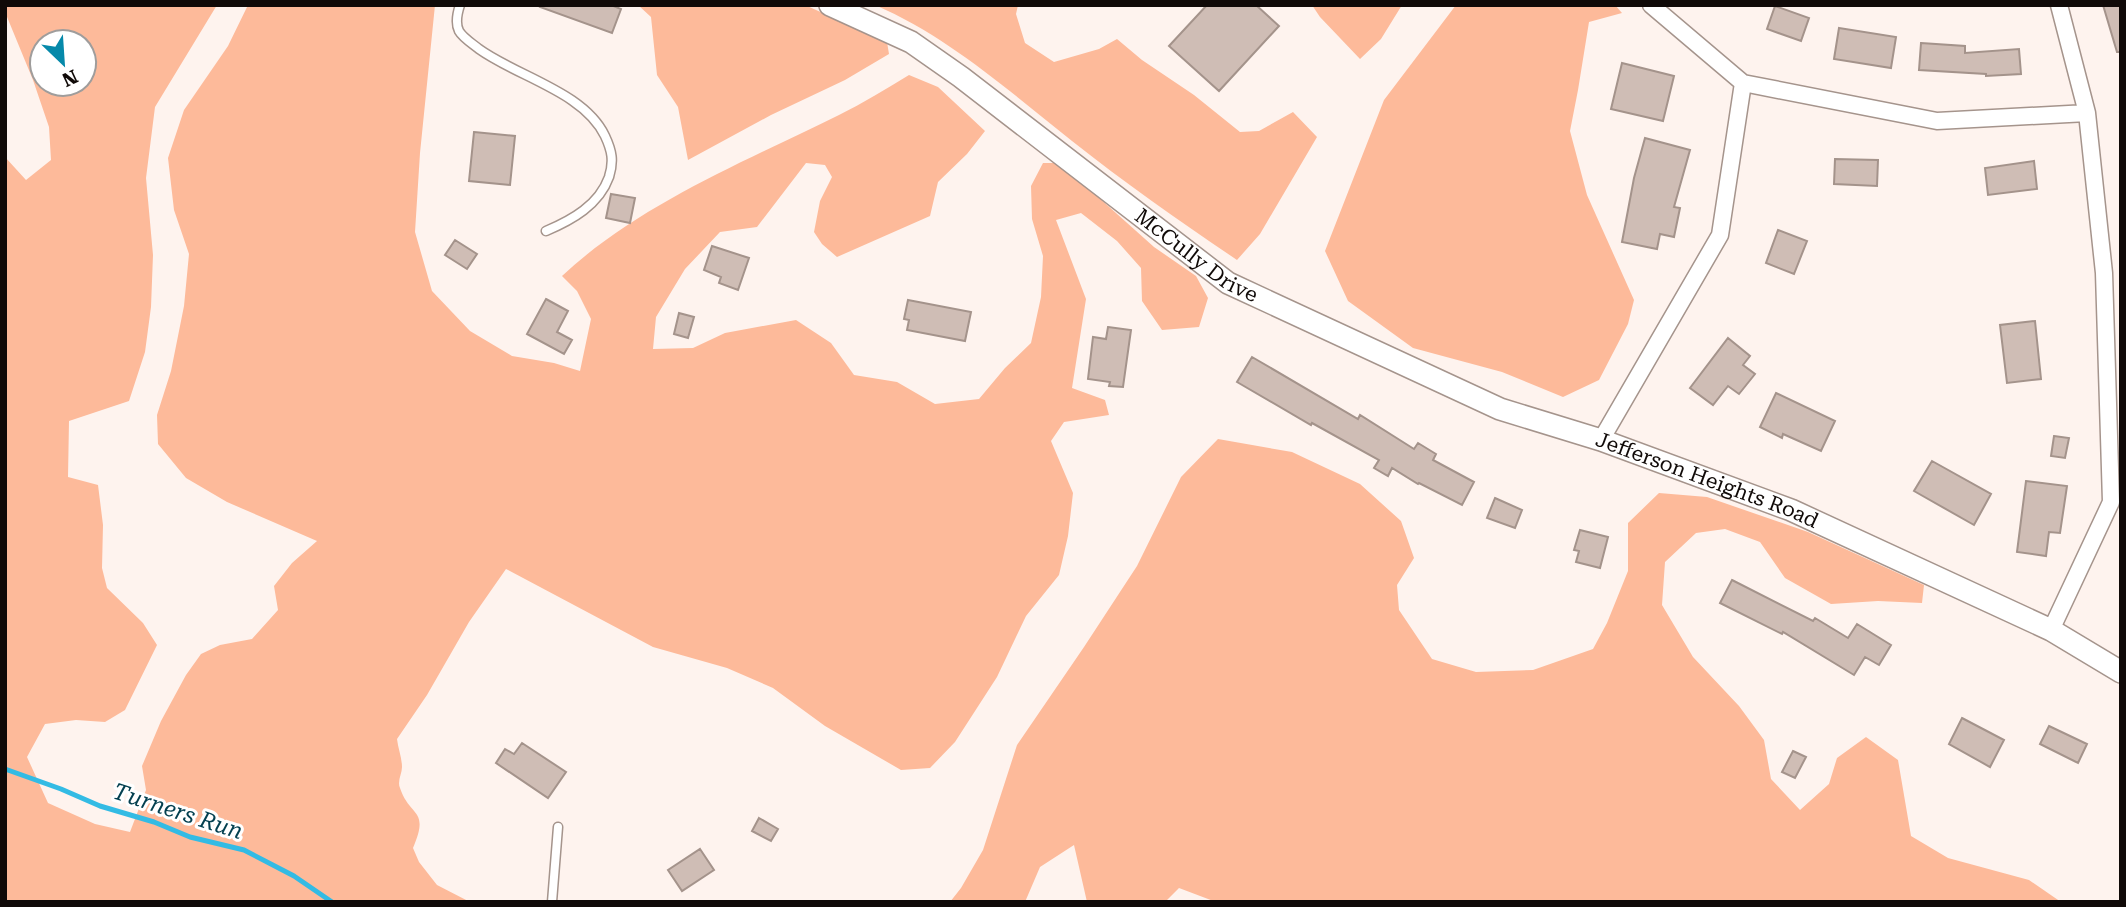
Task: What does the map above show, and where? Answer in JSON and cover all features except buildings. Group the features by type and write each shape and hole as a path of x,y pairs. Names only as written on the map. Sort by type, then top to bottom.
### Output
{"street":[{"name":"McCully Drive","path":"830,5 911,42 961,77 1228,282 1500,410 1601,440"},
{"path":"1651,5 1743,83 1937,121 2087,113"},
{"path":"2051,630 2111,502 2104,273 2087,113 2059,5"},
{"name":"Jefferson Heights Road","path":"1743,83 1720,235 1601,440 1791,510 2051,630 2121,672"}],"lane":[{"path":"460,5 456,19 459,32 486,54 585,108 602,130 612,150 608,179 592,202 567,222 546,231"},
{"path":"552,902 558,827"}],"shaded area":[{"path":"5,5 217,5 155,107 146,178 153,255 151,307 145,352 129,401 69,421 68,477 98,485 103,525 102,568 107,588 143,623 157,645 125,710 105,722 76,720 45,724 27,757 48,803 95,824 130,832 146,790 142,766 161,721 186,675 201,654 220,645 252,639 278,610 274,586 292,563 317,541 227,502 186,478 158,444 157,415 171,371 184,306 189,254 174,210 168,158 184,110 228,46 248,5 435,5 415,232 432,291 470,331 512,356 554,363 580,371 591,319 577,291 562,276 592,250 659,206 731,167 848,110 909,75 938,87 985,131 967,154 938,182 930,216 837,257 822,244 814,232 820,201 832,177 825,165 806,163 757,227 720,232 685,269 656,317 653,349 693,348 725,333 796,320 831,343 854,375 897,382 935,404 979,399 1031,343 1041,297 1043,256 1032,219 1031,186 1043,163 1060,163 1154,247 1196,276 1208,298 1199,327 1162,330 1142,301 1141,268 1117,241 1081,213 1056,220 1086,299 1072,388 1105,400 1109,415 1064,422 1051,441 1073,493 1068,536 1059,575 1026,616 997,677 955,742 930,768 901,770 825,726 773,688 727,668 653,647 506,569 469,622 427,695 397,739 402,767 399,785 404,798 419,819 420,826 413,848 419,862 437,885 470,902 5,902 5,157 26,180 51,160 49,127 39,98 98,98 98,28 28,28 28,68 5,12"},
{"path":"638,5 805,5 887,42 889,54 845,80 771,115 688,160 678,107 657,75 651,17"},
{"path":"875,5 1018,5 1016,14 1025,43 1054,62 1099,49 1117,39 1240,132 1259,131 1293,112 1317,137 1260,234 1237,260 1112,172 953,49"},
{"path":"1312,5 1402,5 1381,39 1360,59"},
{"path":"1456,5 1615,5 1622,13 1589,22 1570,131 1587,195 1634,300 1628,324 1599,380 1563,397 1502,372 1413,348 1348,301 1325,251 1384,100"},
{"path":"1218,439 1292,452 1360,484 1401,521 1414,558 1397,585 1399,610 1432,659 1476,672 1533,670 1593,649 1607,623 1628,571 1628,523 1659,493 1707,497 1808,532 1924,585 1922,603 1878,601 1831,604 1785,578 1760,542 1725,529 1696,533 1665,562 1662,605 1693,657 1739,706 1764,740 1771,779 1800,810 1829,784 1837,758 1866,737 1898,760 1911,836 1948,858 2029,880 2061,902 1216,902 1179,888 1165,902 1087,902 1074,845 1040,867 1025,902 950,902 983,850 1017,745 1137,566 1181,477"}],"waterway":[{"name":"Turners Run","path":"5,769 190,837 244,850 294,876 332,902"}]}
